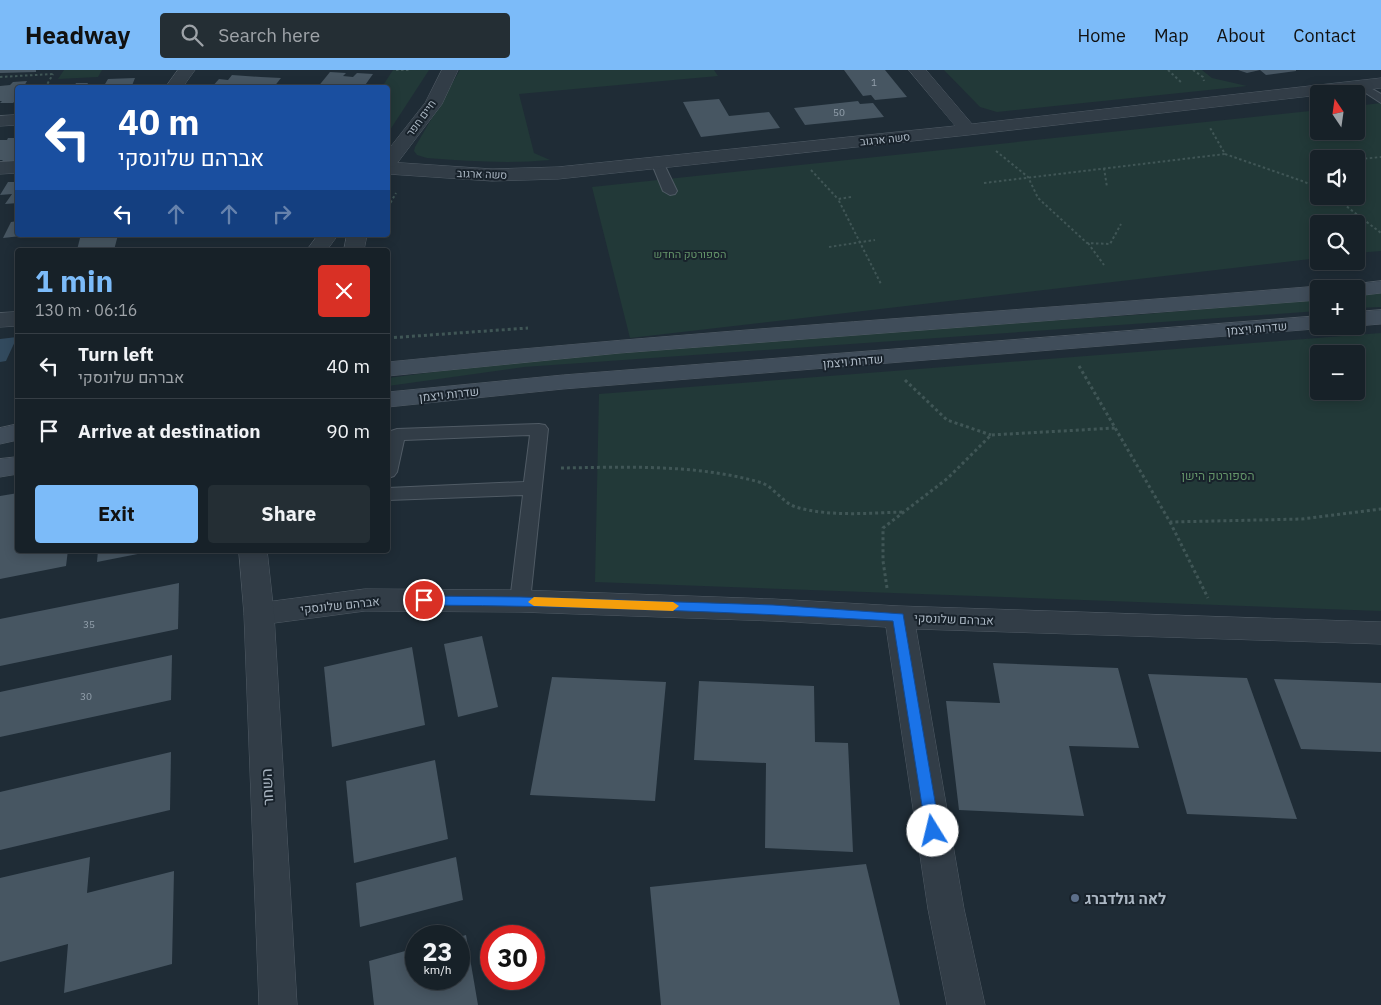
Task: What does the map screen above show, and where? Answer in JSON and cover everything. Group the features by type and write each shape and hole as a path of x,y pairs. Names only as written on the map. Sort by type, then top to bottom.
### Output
{"main road":[{"path":"1365,289 1381,287"},
{"path":"390,369 548,352 1126,310 1310,294"},
{"path":"1365,319 1381,317"},
{"name":"שדרות ויצמן","path":"390,400 563,382 1310,324"},
{"path":"0,436 15,433"},
{"path":"0,468 15,465"}],"street":[{"path":"175,85 187,70"},
{"name":"חיים חפר","path":"390,159 433,104 450,70"},
{"path":"917,70 968,130"},
{"name":"סשה ארגוב","path":"1365,86 1381,83"},
{"name":"סשה ארגוב","path":"390,168 473,174 522,175 658,164 1310,92"},
{"path":"0,121 15,120"},
{"path":"0,168 15,168"},
{"path":"318,248 327,237"},
{"path":"0,320 15,319"},
{"name":"השחר","path":"256,556 278,1005"},
{"name":"אברהם שלונסקי","path":"259,614 366,600 520,601 773,610 893,604 1222,629 1381,632"},
{"path":"893,604 946,909 966,1005"}],"lane":[{"path":"1365,88 1381,99"},
{"path":"658,164 670,191"},
{"path":"390,464 397,435 540,429 520,601"},
{"path":"390,494 533,488"}],"path":[{"path":"396,70 410,70"},
{"path":"0,77 53,74 47,85"},
{"path":"1204,119 1225,154"},
{"path":"990,148 1028,177 1038,198 1087,243 1104,265"},
{"path":"984,183 1225,154 1310,185"},
{"path":"1365,158 1381,156"},
{"path":"809,168 838,199 881,284"},
{"path":"1104,168 1106,187"},
{"path":"838,199 851,197"},
{"path":"1345,205 1381,233"},
{"path":"1087,243 1110,244 1121,224"},
{"path":"829,247 875,240"},
{"path":"1078,364 1170,522 1222,629"},
{"path":"902,376 947,420 991,435 1115,428"},
{"path":"893,604 883,562 883,528 948,478 991,435"},
{"path":"535,468 692,470 761,482 795,507 844,514 903,512"},
{"path":"1170,522 1302,519 1381,509"}],"green space":[{"path":"64,70 102,70 98,77 58,79"},
{"path":"393,70 429,70 390,130 390,85 383,85"},
{"path":"460,70 714,70 718,76 519,94 534,153 550,160 488,162 427,158 417,155 414,151 415,147"},
{"path":"944,70 1202,70 1212,78 1247,86 997,112 980,107"},
{"name":"הספורטק החדש","path":"1381,103 1381,251 1365,252 1365,215 1310,215 1310,259 630,338 592,187 1310,111 1310,140 1365,140 1365,105"},
{"path":"1381,293 1381,307 1365,308 1365,294"},
{"path":"1310,300 1310,312 524,367 390,386 390,378 510,362 796,338 1135,315"},
{"name":"הספורטק הישן","path":"1381,333 1381,611 595,582 599,394"}],"water":[{"path":"15,337 6,361 0,362 0,339"}],"building":[{"path":"0,70 36,70 36,72 0,73"},
{"path":"844,70 885,70 907,97 875,100 871,95 863,96"},
{"path":"1238,70 1260,70 1247,73"},
{"path":"1260,70 1296,70 1296,71 1266,75"},
{"path":"330,72 346,73 343,76 353,77 357,73 373,74 365,85 319,85"},
{"path":"232,75 281,78 275,85 214,85 219,79 228,80"},
{"path":"135,78 132,85 87,85 105,84 108,79"},
{"path":"27,81 25,85 15,85 15,101 13,103 0,103 2,101 0,101 0,86 10,85 13,82"},
{"path":"76,83 88,83 87,85 75,85"},
{"path":"719,99 729,116 769,112 780,128 701,137 683,102"},
{"path":"858,101 860,104 873,103 884,117 805,125 794,108"},
{"path":"8,138 15,138 15,161 0,163 3,160 0,160 0,140 7,140"},
{"path":"8,182 15,182 15,203 5,204 12,194 0,195"},
{"path":"15,221 15,237 3,238 11,222"},
{"path":"117,237 115,248 78,248 80,238"},
{"path":"15,494 15,553 68,553 66,566 0,579 0,496"},
{"path":"98,553 143,553 97,562"},
{"path":"179,583 178,629 0,666 0,619"},
{"path":"482,636 498,707 458,717 444,644"},
{"path":"412,647 425,725 332,747 324,667"},
{"path":"172,655 171,700 0,737 0,692"},
{"path":"993,663 1118,668 1139,748 1069,746 1084,816 959,810 946,701 1000,703"},
{"path":"1148,674 1247,678 1297,819 1187,814"},
{"path":"552,677 666,682 655,801 530,795"},
{"path":"1274,679 1381,683 1381,752 1301,749"},
{"path":"699,681 814,686 815,742 848,743 853,852 765,848 766,763 694,760"},
{"path":"171,752 170,810 0,850 0,792"},
{"path":"435,760 448,839 354,863 346,781"},
{"path":"90,857 87,893 174,871 172,964 64,993 68,944 0,962 0,878"},
{"path":"456,857 463,900 360,927 356,883"},
{"path":"866,864 900,1005 661,1005 650,887"},
{"path":"405,951 405,990 470,990 470,958 478,1005 374,1005 369,961"}],"slow traffic":[{"path":"534,602 673,606"}],"place":[{"name":"לאה גולדברג","path":"1075,898"}],"route":[{"path":"424,600 520,601 773,610 899,617 933,831"}]}
